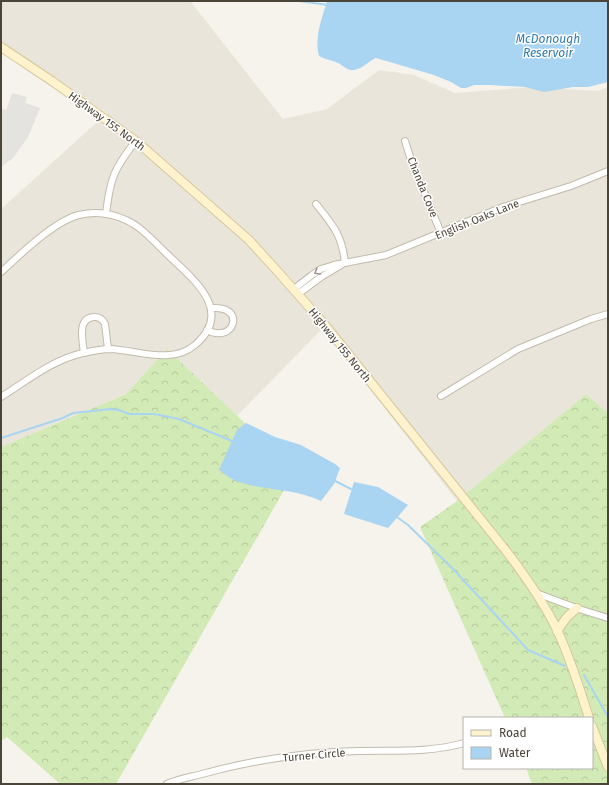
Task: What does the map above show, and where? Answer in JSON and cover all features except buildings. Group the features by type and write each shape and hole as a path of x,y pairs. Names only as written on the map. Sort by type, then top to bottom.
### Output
{"main road":[{"name":"Highway 155 North","path":"1,48 52,81 136,140 232,225 264,256 296,292 330,331 507,552 536,592 557,631 572,666 589,717"},
{"path":"557,631 567,617 577,608"},
{"path":"594,739 608,767"}],"street":[{"path":"106,214 114,173 136,140"},
{"name":"Chanda Cove","path":"405,142 412,163 441,233"},
{"name":"English Oaks Lane","path":"296,292 345,263 386,255 503,207 571,186 608,170"},
{"path":"316,204 338,234 342,245 345,263"},
{"path":"1,272 60,224 80,215 92,213 106,214 126,220 143,231 199,284 211,308 208,330 191,348 176,355 166,356 108,349 84,353 63,359 46,367 1,397"},
{"path":"208,330 215,333 223,333 231,328 233,322 232,315 227,310 222,308 211,308"},
{"path":"441,396 518,349 591,319 608,314"},
{"path":"84,353 82,327 86,320 92,317 102,319 106,324 108,349"},
{"path":"536,592 608,618"},
{"name":"Turner Circle","path":"167,784 217,770 282,757 328,752 428,750 451,747 463,743"}],"shaded area":[{"path":"1,1 190,1 283,119 327,109 379,70 414,75 455,93 532,87 598,91 608,87 608,413 586,394 457,501 351,365 324,327 237,416 167,349 126,394 1,447 1,209 107,113 1,45"},
{"path":"12,93 27,97 25,103 40,108 28,137 13,158 1,167 1,108 6,110"}],"green space":[{"path":"167,349 295,471 116,784 60,784 7,737 1,741 1,447 126,394"},
{"path":"586,394 608,413 608,784 532,784 526,769 593,769 593,717 505,717 420,527 457,501"}],"water":[{"name":"McDonough Reservoir","path":"327,1 608,1 608,82 588,87 573,87 544,92 525,87 490,85 474,85 461,88 434,75 376,58 360,68 350,70 319,56 317,42 318,35"},
{"path":"246,423 275,437 301,445 340,468 334,484 321,501 299,493 243,483 232,479 219,470 237,430"},
{"path":"354,482 378,487 408,505 388,528 344,514"}],"waterway":[{"path":"299,1 328,5"},
{"path":"1,438 63,418 73,413 111,409 129,414 154,414 179,419 232,441"},
{"path":"335,481 351,489"},
{"path":"397,517 408,525 454,570 528,650 565,666"},
{"path":"584,675 608,717"}]}
